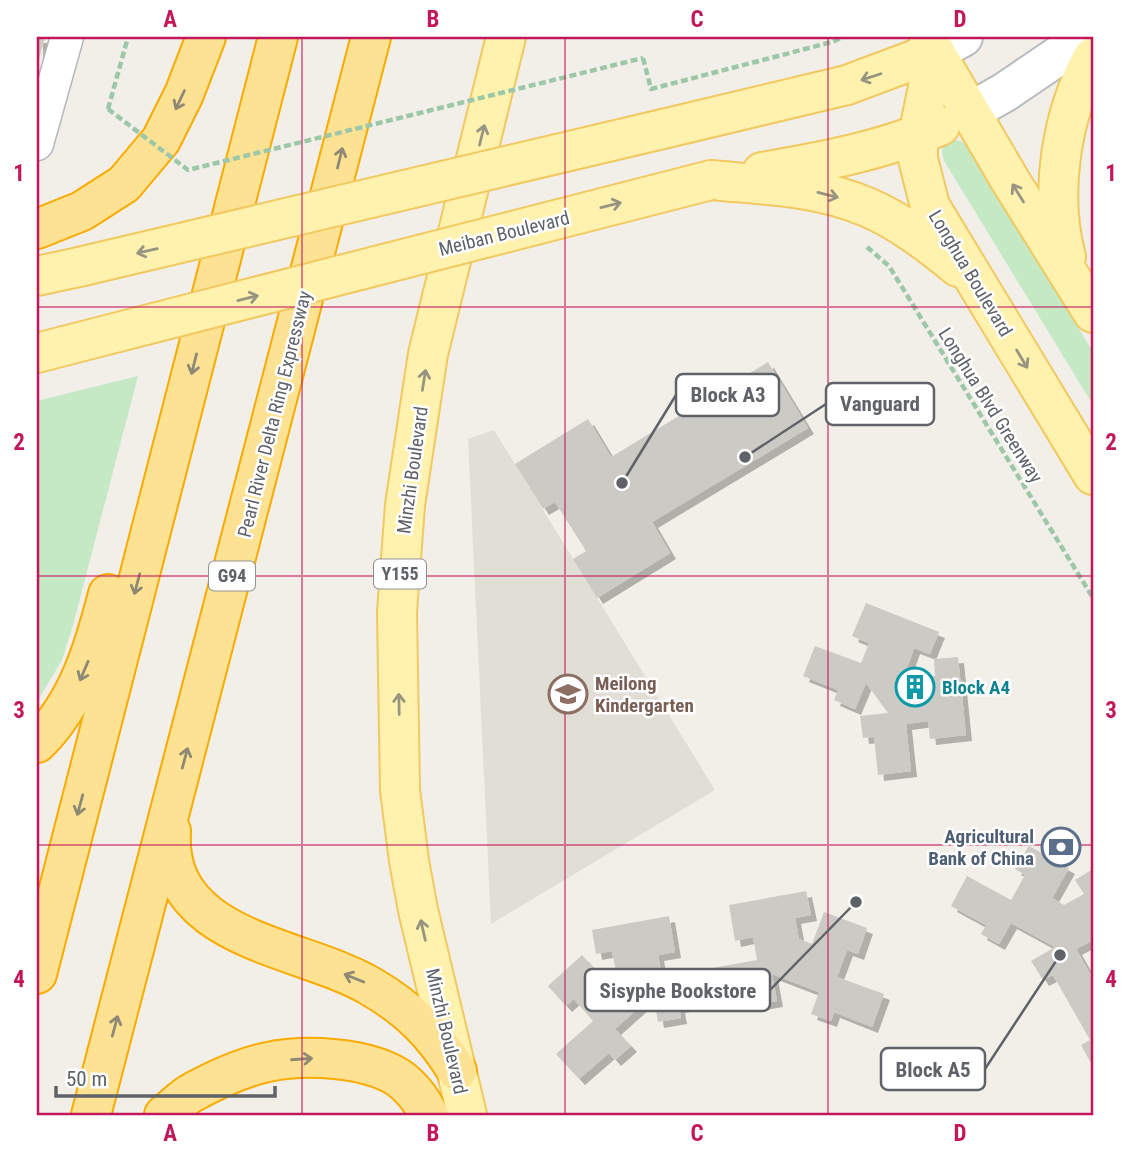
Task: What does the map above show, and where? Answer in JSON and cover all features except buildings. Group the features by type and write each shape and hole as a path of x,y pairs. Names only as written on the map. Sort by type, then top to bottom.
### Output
{"highway":[{"path":"37,229 82,211 124,184 161,140 184,94 206,37"},
{"path":"37,743 68,705 86,669 98,632 253,37"},
{"path":"37,974 278,37"},
{"name":"Pearl River Delta Ring Expressway","path":"91,1115 371,37"},
{"path":"172,809 170,838 175,869 190,900 220,925 368,984 411,1013 441,1046 457,1072"},
{"path":"164,1115 191,1093 227,1077 267,1062 308,1057 346,1061 398,1078 418,1095 429,1115"}],"main road":[{"name":"Minzhi Boulevard","path":"467,1115 418,910 408,850 400,790 397,612 405,505 428,354 506,37"},
{"path":"970,112 1005,92 1086,37"},
{"path":"37,276 847,85 905,65 941,42 970,112 1093,313"},
{"name":"Longhua Boulevard","path":"941,42 918,136 918,159 930,206 1093,475"},
{"path":"1071,276 1060,233 1057,200 1060,164 1074,101 1093,57"},
{"name":"Meiban Boulevard","path":"50,349 712,180 844,158 918,136 970,112"},
{"path":"712,180 802,189 868,207 909,230 974,280"}],"street":[{"path":"37,144 67,37"}],"path":[{"path":"128,37 108,109 188,170 643,58 651,89 843,37"},
{"name":"Longhua Blvd Greenway","path":"864,245 889,266 1093,598"}],"shaded area":[{"name":"Meilong Kindergarten","path":"494,430 715,790 491,924 468,439"}],"green space":[{"path":"953,140 967,146 1093,352 1093,405 946,164 942,149"},
{"path":"138,376 73,625 62,660 37,702 37,401"}],"place":[{"name":"Vanguard","path":"745,457"},
{"name":"Block A3","path":"622,483"},
{"name":"Block A4","path":"915,687"},
{"name":"Meilong Kindergarten","path":"568,694"},
{"name":"Agricultural Bank of China","path":"1061,847"},
{"name":"Sisyphe Bookstore","path":"856,902"},
{"name":"Block A5","path":"1060,955"}]}
